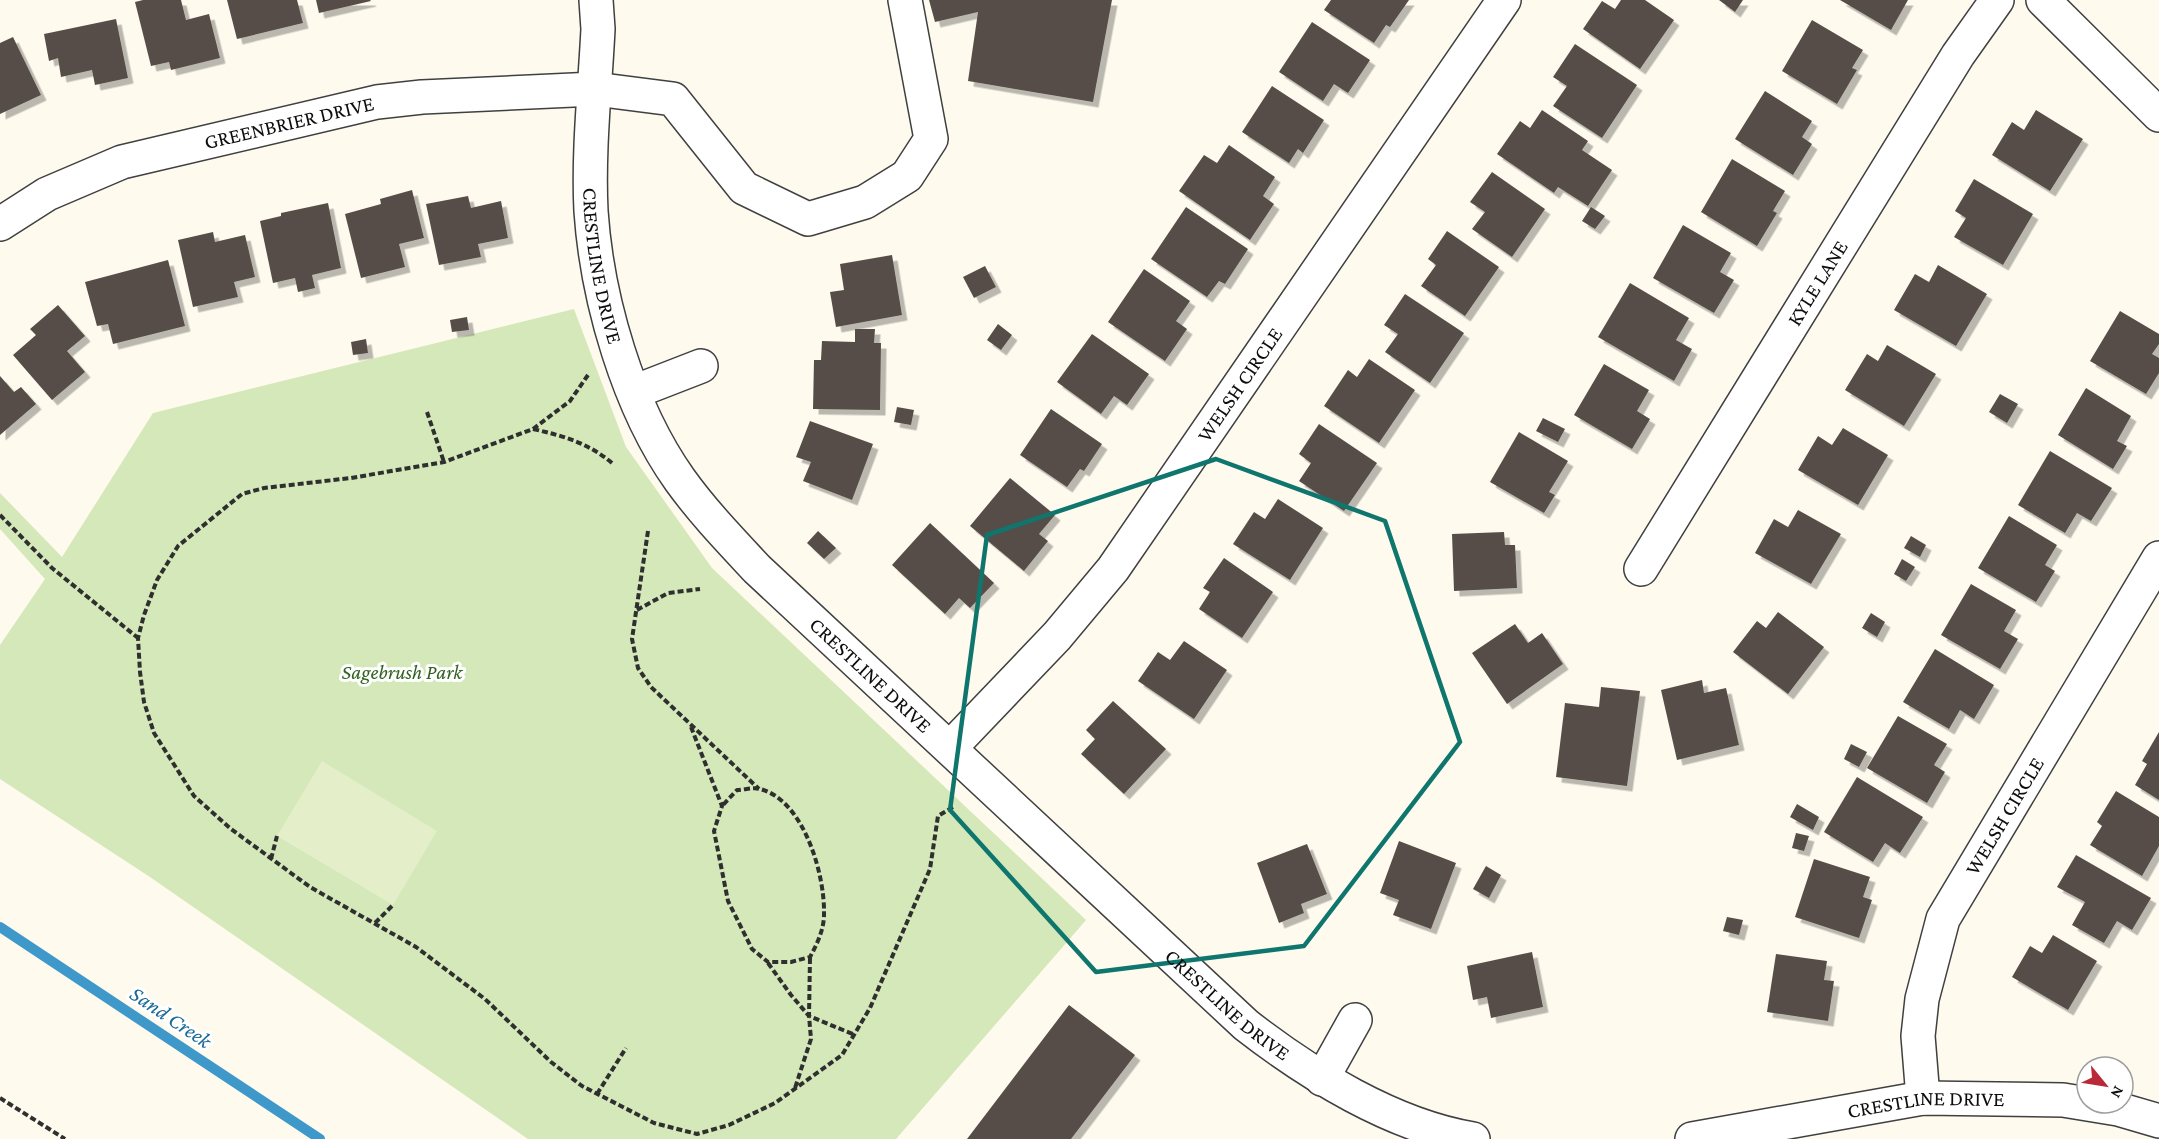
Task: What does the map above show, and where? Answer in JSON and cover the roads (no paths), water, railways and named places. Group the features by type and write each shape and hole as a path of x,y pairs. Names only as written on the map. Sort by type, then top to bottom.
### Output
{"street":[{"name":"CRESTLINE DRIVE","path":"596,0 598,29 591,210 603,303 634,392 678,478 712,521 757,569 1246,1025 1322,1079 1373,1105 1416,1122 1473,1139"},
{"name":"GREENBRIER DRIVE","path":"0,224 46,194 122,162 330,111 422,97 595,88 673,99 744,188 808,219 865,202 907,176 931,139 905,0"},
{"name":"WELSH CIRCLE","path":"950,748 1057,636 1113,569 1504,0"},
{"name":"KYLE LANE","path":"1641,569 1958,55 1997,0"},
{"path":"2043,0 2159,115"},
{"path":"634,392 700,366"},
{"name":"WELSH CIRCLE","path":"1923,1098 1918,1036 1922,999 1943,919 2159,558"},
{"path":"1322,1079 1355,1020"},
{"name":"CRESTLINE DRIVE","path":"1692,1139 1923,1098 2063,1100 2118,1109 2159,1121"}],"waterway":[{"name":"Sand Creek","path":"0,927 320,1139"}],"park label":[{"name":"Sagebrush Park","path":"402,672"}]}
